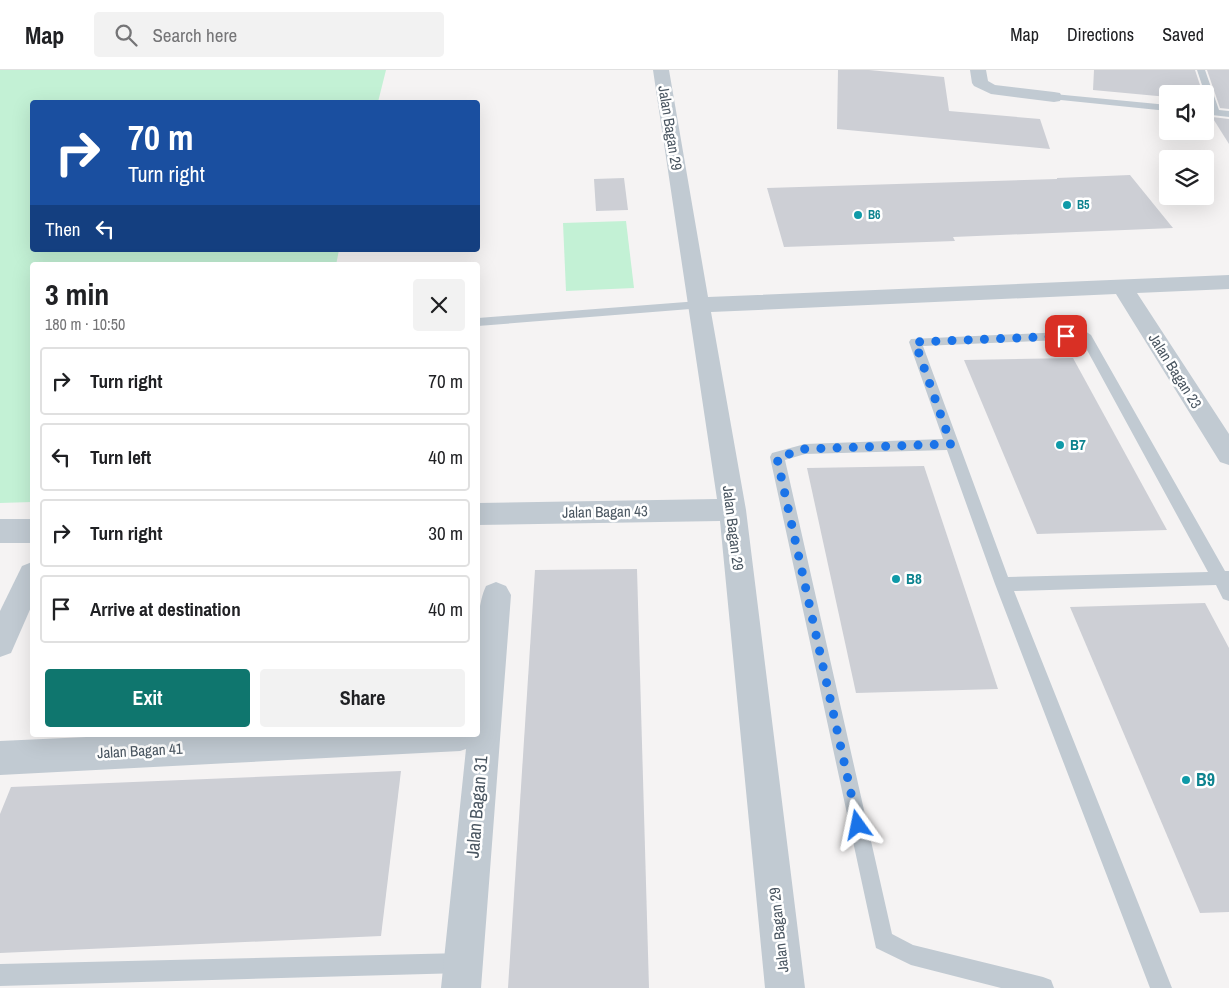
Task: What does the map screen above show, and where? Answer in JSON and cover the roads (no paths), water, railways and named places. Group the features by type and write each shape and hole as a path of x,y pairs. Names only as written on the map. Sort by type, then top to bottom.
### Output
{"street":[{"name":"Jalan Bagan 29","path":"661,70 732,510 785,988"},
{"path":"978,70 980,83 990,89 1054,97"},
{"path":"699,305 1229,282"},
{"name":"Jalan Bagan 23","path":"1122,287 1229,456"},
{"name":"Jalan Bagan 43","path":"480,514 732,510"},
{"path":"0,532 30,531"},
{"path":"0,643 30,579"},
{"name":"Jalan Bagan 31","path":"480,696 496,595"},
{"name":"Jalan Bagan 41","path":"0,758 415,737"},
{"name":"Jalan Bagan 31","path":"462,976 474,737"}],"lane":[{"path":"1201,70 1215,112 1229,114"},
{"path":"1054,97 1159,107"},
{"path":"480,322 699,305"},
{"path":"1161,988 1003,584 915,342 1085,336 1225,578 1229,594"},
{"path":"951,444 804,449 777,458 883,941 911,955 1043,988"},
{"path":"1003,584 1225,578"},
{"path":"0,975 462,976"}],"place":[{"name":"B5","path":"1067,205"},
{"name":"B6","path":"858,215"},
{"name":"B7","path":"1060,445"},
{"name":"B8","path":"896,579"},
{"name":"B9","path":"1186,780"}]}
